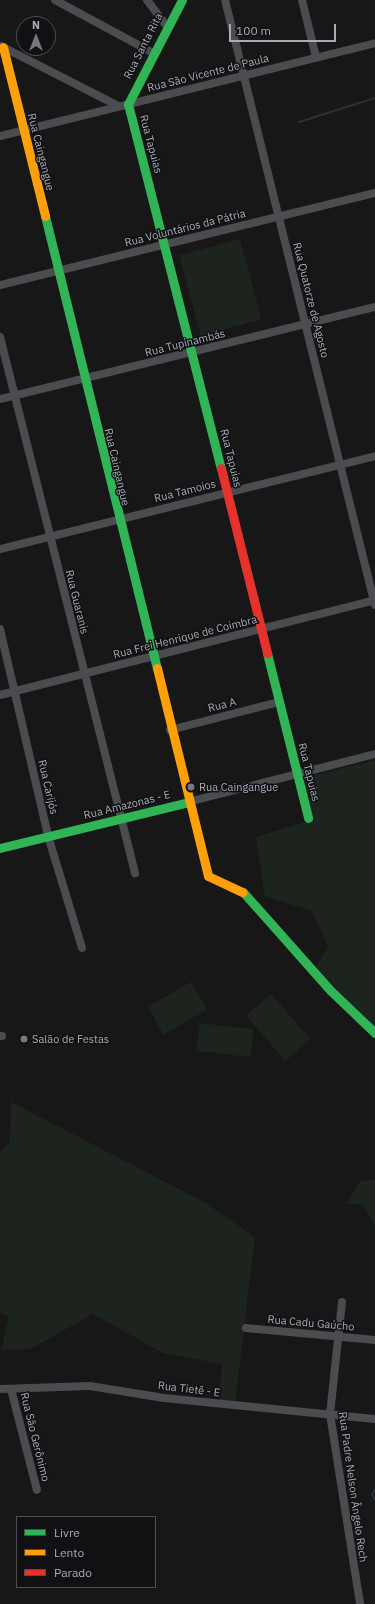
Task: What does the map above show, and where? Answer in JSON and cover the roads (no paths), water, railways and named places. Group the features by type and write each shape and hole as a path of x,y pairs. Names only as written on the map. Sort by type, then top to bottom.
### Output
{"street":[{"path":"55,0 153,53"},
{"path":"147,0 166,26"},
{"name":"Rua Santa Rita","path":"123,105 153,53 166,26 182,0"},
{"name":"Rua Quatorze de Agosto","path":"225,0 375,602"},
{"path":"302,0 316,57"},
{"name":"Rua São Vicente de Paula","path":"0,136 375,43"},
{"path":"1,46 123,105"},
{"name":"Rua Caingangue","path":"1,46 58,271 170,730 208,876 249,895 331,991 375,1032"},
{"name":"Rua Tapuias","path":"123,105 166,244 308,818"},
{"name":"Rua Voluntários da Pátria","path":"0,285 375,193"},
{"name":"Rua Tupinambás","path":"0,399 375,307"},
{"name":"Rua Guaranis","path":"0,337 135,873"},
{"name":"Rua Tamoios","path":"0,549 375,456"},
{"name":"Rua Frei Henrique de Coimbra","path":"0,695 152,656 375,602"},
{"name":"Rua Carijós","path":"0,629 48,836 82,948"},
{"name":"Rua A","path":"170,730 280,702"},
{"name":"Rua Amazonas - E","path":"0,848 375,754"},
{"name":"Rua Padre Nelson Ângelo Rech","path":"342,1302 330,1414 360,1604"},
{"name":"Rua Cadu Gaúcho","path":"246,1328 375,1340"},
{"name":"Rua Tietê - E","path":"0,1389 90,1386 164,1398 375,1419"},
{"name":"Rua São Gerônimo","path":"11,1389 37,1490"}],"waterway":[{"path":"299,122 375,98"},
{"path":"375,1490 372,1495 375,1500"}],"place":[{"name":"Rua Caingangue","path":"191,787"},
{"name":"Salão de Festas","path":"24,1039"}]}
